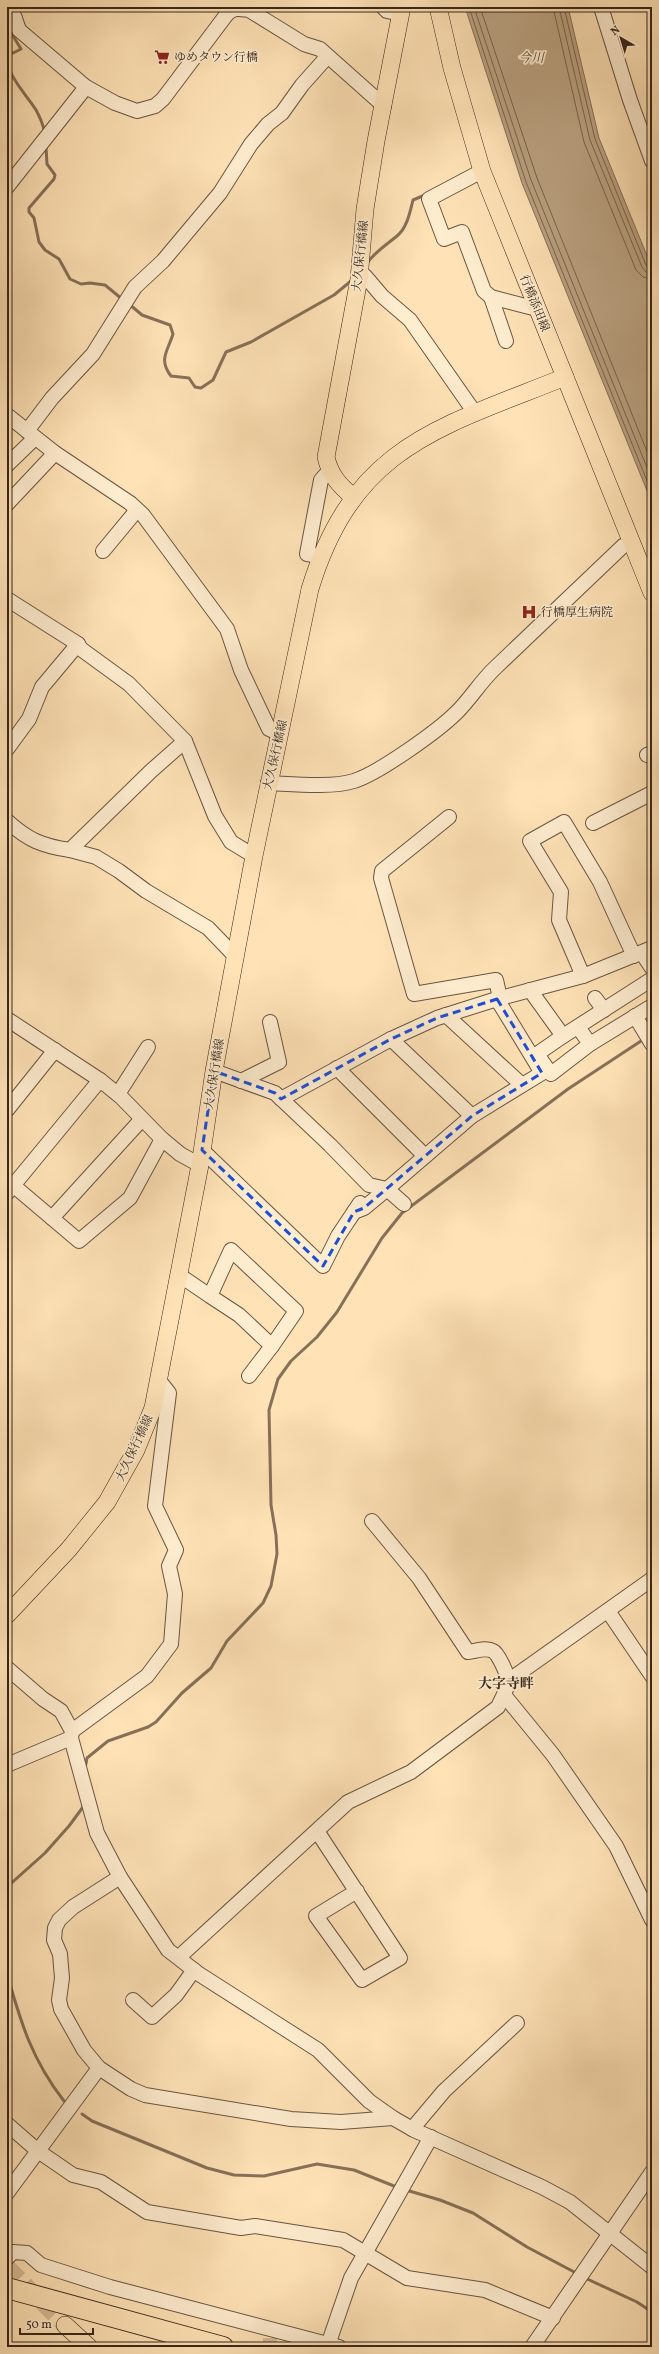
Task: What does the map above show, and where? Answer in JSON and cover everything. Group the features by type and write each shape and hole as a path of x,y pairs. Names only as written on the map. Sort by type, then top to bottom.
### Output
{"highway":[{"path":"7,2288 223,2347"}],"main road":[{"name":"行橋添田線","path":"438,7 452,68 482,171 652,593"},
{"name":"大久保行橋線","path":"329,471 326,457 359,279 365,209 376,141 402,10"},
{"name":"大久保行橋線","path":"7,1615 69,1549 107,1502 136,1450 153,1408 201,1158 214,1071 268,783 280,734 310,589 320,556 336,523 353,497 372,475 405,448 430,433 564,377"},
{"path":"329,471 338,484 353,497"},
{"path":"65,2325 89,2347"}],"street":[{"path":"11,7 19,30 86,87 128,109 137,111 155,106 163,99 232,8 249,10 304,44 320,49 384,106"},
{"path":"383,7 387,10 402,10"},
{"path":"601,7 630,100 652,161"},
{"path":"7,465 31,434 52,398 93,354 135,287 163,261 220,193 251,144 268,124 282,113 302,85 327,56"},
{"path":"7,187 86,87"},
{"path":"482,171 429,199 444,239 462,232 484,291 491,297 537,309"},
{"path":"359,279 365,276 382,296 410,320 475,413"},
{"path":"491,297 506,341"},
{"path":"7,415 56,453 137,510 227,629 241,670 269,729 280,734"},
{"path":"7,504 56,453"},
{"path":"320,556 307,554 321,480 329,471"},
{"path":"103,551 137,510"},
{"path":"268,783 316,784 352,782 374,773 443,724 458,711 478,684 624,546 631,542"},
{"path":"7,599 78,644 81,649 129,684 185,741 215,816 231,842 254,856"},
{"path":"7,749 29,719 42,687 78,644"},
{"path":"70,850 151,771 185,741"},
{"path":"593,823 652,793"},
{"path":"7,1019 100,1080 118,1094 162,1139 180,1154 201,1158 323,1266 338,1236 357,1207 364,1208 472,1116 542,1073 499,998 496,980 437,988 414,994 381,878 382,872 449,817"},
{"path":"7,821 32,841 51,848 70,850 96,857 119,871 146,891 208,928 235,956"},
{"path":"583,976 559,920 561,892 530,841 564,822 652,968"},
{"path":"281,1098 391,1039 446,1016 499,998 583,976 643,952"},
{"path":"652,979 563,1036 538,1054 551,1074 590,1044 652,1006"},
{"path":"530,990 563,1036"},
{"path":"595,998 604,1010"},
{"path":"621,999 652,1044"},
{"path":"446,1016 522,1085"},
{"path":"241,1081 279,1062 270,1022"},
{"path":"578,1027 590,1044"},
{"path":"391,1039 472,1116"},
{"path":"118,1094 148,1047"},
{"path":"7,1110 55,1050"},
{"path":"337,1068 425,1156"},
{"path":"214,1071 274,1093 281,1098 369,1185 387,1189 404,1204"},
{"path":"100,1080 10,1190 52,1218 79,1241 130,1198 162,1139"},
{"path":"52,1218 142,1119"},
{"path":"210,1296 231,1250 296,1311 249,1376"},
{"path":"179,1275 239,1315 272,1346"},
{"path":"7,1765 72,1734 147,1676 171,1644 175,1594 169,1566 176,1550 155,1506 169,1393 158,1379"},
{"path":"179,1957 348,1802 411,1772 498,1707 504,1695 508,1681 498,1655 492,1650 468,1652 419,1578 372,1521"},
{"path":"508,1681 652,1579"},
{"path":"608,1610 652,1676"},
{"path":"7,1668 43,1699 61,1711 72,1734 97,1833 120,1877 168,1950 194,1970 318,2050 369,2101 393,2118 412,2129 542,2187 570,2202 652,2266"},
{"path":"504,1695 553,1754 616,1846 652,1920"},
{"path":"317,1831 400,1958 362,1980 316,1916 356,1891"},
{"path":"120,1877 73,1906 59,1920 55,1928 54,1940 60,1954 62,1978 59,2000 61,2009 84,2050 99,2068 131,2090 153,2096 291,2119 341,2122 393,2118"},
{"path":"133,2000 152,2017 176,1995 194,1970"},
{"path":"412,2129 444,2091 517,2023"},
{"path":"7,2193 99,2068"},
{"path":"7,2124 38,2151 73,2175 101,2182 147,2212 241,2228 255,2226 343,2240 407,2278 485,2290 553,2318"},
{"path":"7,2258 14,2252 27,2253 41,2265 110,2287 271,2334 333,2346 352,2278 431,2137"},
{"path":"532,2347 652,2172"}],"highlighted area":[{"path":"497,999 542,1073 472,1116 364,1208 354,1212 323,1266 202,1150 214,1071 275,1093 281,1099 391,1039 437,1018"}],"water":[{"name":"今川","path":"465,7 568,7 599,138 652,268 652,503 522,183"}],"waterway":[{"path":"7,19 10,31 21,49 9,55 9,68 17,83 36,110 45,133"},
{"path":"46,147 47,164 55,175 54,179 29,208 29,212 34,218 39,242 45,250 59,259 70,279 81,284 90,283 105,285 122,299"},
{"path":"367,263 403,229 408,220 413,200 425,195"},
{"path":"129,304 142,315 170,325 173,334 165,355 165,365 167,370 171,376 189,378 195,387 201,388 213,380 226,352 251,342 334,295 351,281"},
{"path":"85,1769 87,1758 108,1741 148,1727 156,1722 182,1693 211,1668 227,1641 263,1603 271,1586 277,1554 276,1535 271,1505 269,1410 278,1379 291,1361 317,1337 337,1312 382,1238 402,1213 568,1089 641,1041"},
{"path":"7,1887 45,1853 69,1826 83,1807 83,1803"},
{"path":"7,1974 17,2009 36,2056 53,2086 64,2101"},
{"path":"82,2114 92,2121 207,2168 234,2175 264,2176 317,2164 354,2170 399,2188"},
{"path":"406,2190 440,2200 473,2213 527,2247 578,2274"},
{"path":"585,2278 637,2302 652,2312"}],"tunnel":[{"path":"7,2267 65,2325"},
{"path":"270,2338 270,2347"}],"place":[{"name":"ゆめタウン行橋","path":"162,57"},
{"name":"行橋厚生病院","path":"529,612"}],"district":[{"name":"大字寺畔","path":"506,1683"}]}
